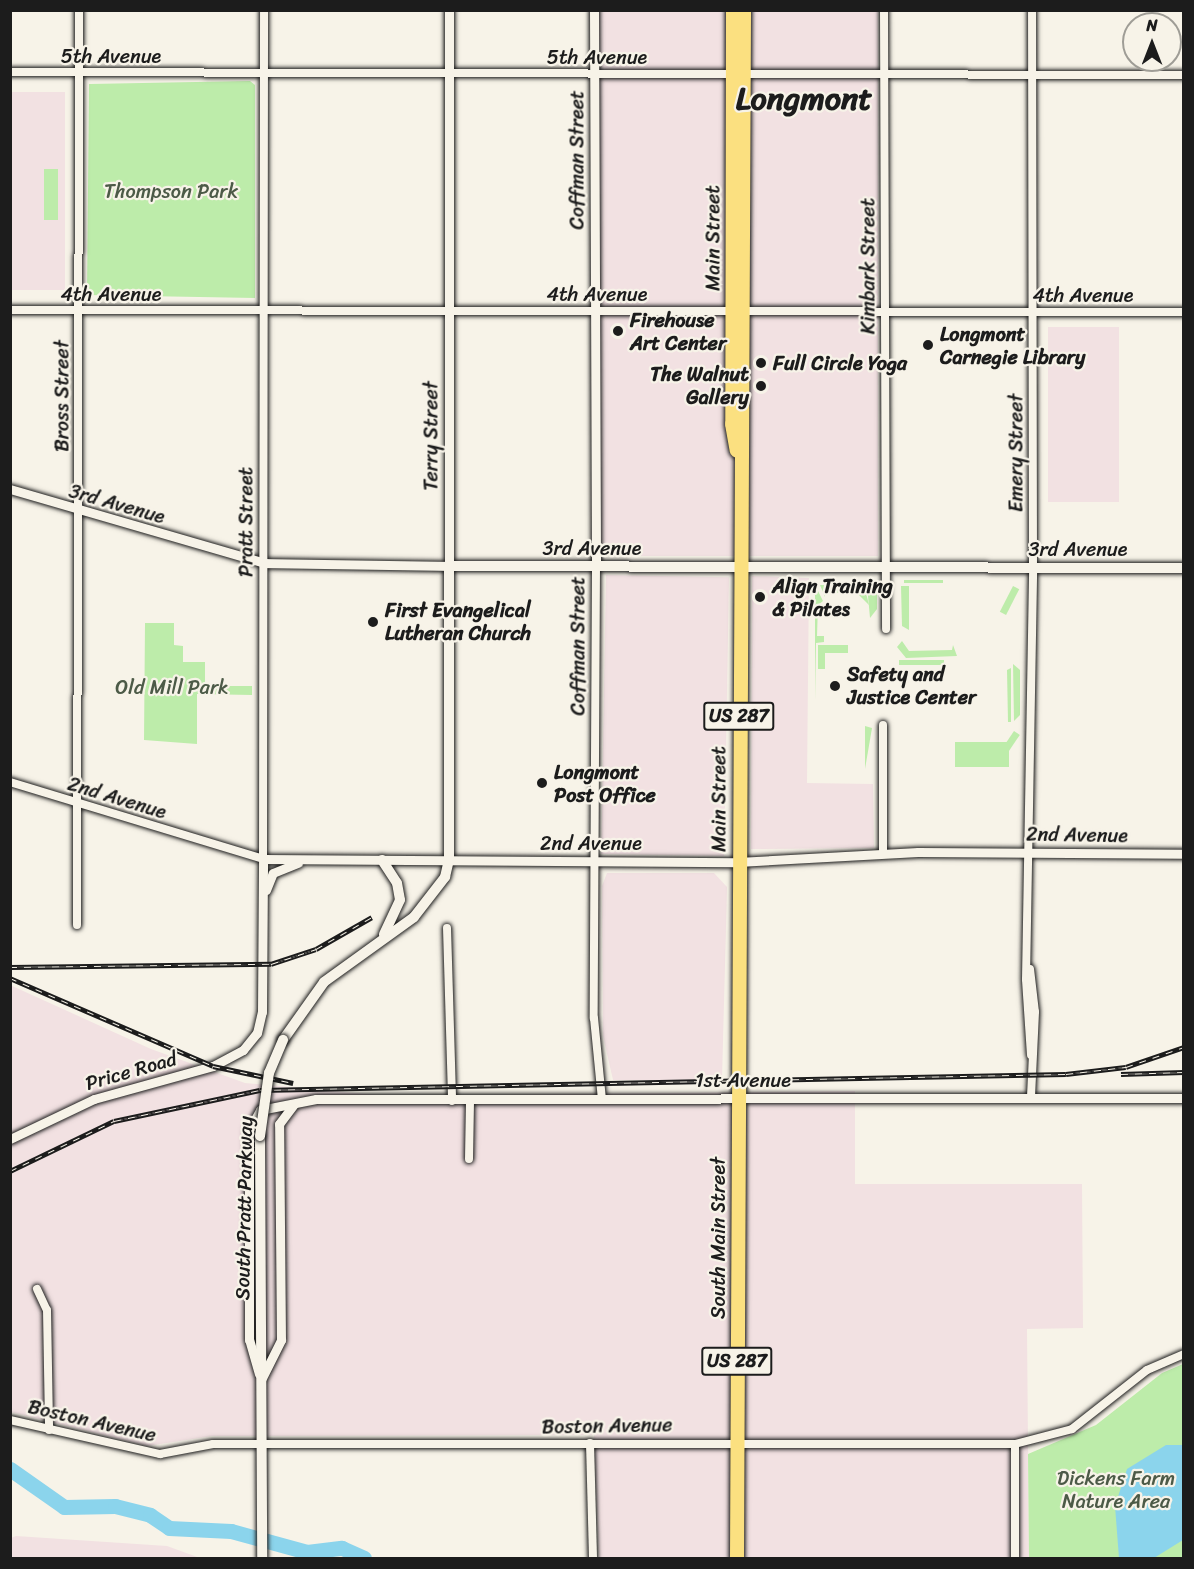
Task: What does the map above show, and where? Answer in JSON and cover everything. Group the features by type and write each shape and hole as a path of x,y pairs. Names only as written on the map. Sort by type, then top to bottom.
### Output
{"highway":[{"name":"Main Street","path":"733,10 738,74 738,310 732,424 739,465 738,1097"},
{"name":"Main Street","path":"738,74 744,10"},
{"name":"South Main Street","path":"737,1558 738,1097"}],"main road":[{"name":"3rd Avenue","path":"449,566 1184,567"},
{"name":"Terry Street","path":"449,566 449,860"},
{"path":"381,940 400,900 397,883 382,860"},
{"name":"South Pratt Parkway","path":"262,1558 260,1136 269,1073 309,998 426,905 449,860"}],"street":[{"name":"Bross Street","path":"77,925 79,10"},
{"name":"Pratt Street","path":"257,1033 262,1012 264,10"},
{"name":"Terry Street","path":"449,10 449,566"},
{"name":"Coffman Street","path":"594,10 596,566 594,1018 602,1100"},
{"name":"Kimbark Street","path":"884,10 886,629"},
{"name":"Emery Street","path":"1031,1098 1031,1055 1035,1012 1029,968 1033,567 1032,10"},
{"name":"5th Avenue","path":"10,72 1184,75"},
{"name":"4th Avenue","path":"10,310 1184,312"},
{"name":"3rd Avenue","path":"10,489 78,512 264,563 449,566"},
{"path":"883,725 884,853"},
{"name":"2nd Avenue","path":"10,782 79,806 263,859 738,862 884,853 1184,854"},
{"path":"262,904 273,873 309,860"},
{"path":"447,928 452,1101"},
{"name":"Price Road","path":"10,1139 94,1099 228,1060 257,1033"},
{"name":"1st Avenue","path":"261,1380 249,1340 249,1130 260,1110 302,1101 738,1097 1184,1098"},
{"path":"261,1380 281,1340 280,1117 302,1101"},
{"path":"469,1159 470,1101"},
{"path":"37,1289 47,1310 49,1430"},
{"name":"Boston Avenue","path":"10,1420 145,1454 261,1444 737,1440 1015,1444 1072,1429 1147,1370 1184,1354"},
{"path":"590,1443 593,1558"},
{"path":"1015,1444 1016,1558"}],"shaded area":[{"path":"599,11 878,11 878,556 599,556"},
{"path":"10,92 65,92 65,290 10,290"},
{"path":"1048,327 1119,327 1119,502 1048,502"},
{"path":"606,575 729,577 724,856 601,854"},
{"path":"752,576 809,578 807,783 873,784 874,848 751,849"},
{"path":"607,873 714,873 727,887 722,1080 613,1080 603,1036 602,886"},
{"path":"10,985 151,1049 245,1083 388,1096 855,1091 855,1184 1082,1184 1083,1328 1027,1329 1029,1558 599,1558 594,1435 212,1436 147,1446 11,1412"},
{"path":"16,1536 167,1546 200,1558 11,1558 11,1538"}],"green space":[{"name":"Thompson Park","path":"250,81 255,85 255,298 87,295 89,84"},
{"path":"44,169 58,169 58,220 44,220"},
{"path":"904,580 943,580 943,583 904,583"},
{"path":"815,585 823,601 818,605 817,636 824,636 824,642 816,643 815,701"},
{"path":"820,585 864,585 869,605 856,592 825,593 825,597"},
{"path":"867,585 877,586 877,609 870,618"},
{"path":"901,586 909,586 909,630 902,626"},
{"path":"1013,586 1019,589 1006,615 1000,612"},
{"name":"Old Mill Park","path":"145,623 174,623 174,645 183,646 183,662 205,662 205,686 252,686 252,695 197,694 197,744 144,740"},
{"path":"902,641 909,651 952,650 953,645 957,656 906,658 897,647"},
{"path":"818,645 848,645 848,653 825,653 825,669 818,669"},
{"path":"899,660 944,660 944,665 899,665"},
{"path":"1013,664 1020,670 1020,715 1014,721"},
{"path":"1011,668 1011,722 1008,722 1007,670"},
{"path":"865,726 872,728 865,769"},
{"path":"1014,731 1020,735 1000,764 994,760"},
{"path":"955,742 1009,742 1009,767 955,767"},
{"name":"Dickens Farm Nature Area","path":"1183,1364 1183,1558 1029,1558 1028,1454 1096,1425 1162,1373"}],"water":[{"path":"1166,1445 1183,1445 1183,1540 1154,1558 1119,1558 1115,1506 1127,1469"}],"waterway":[{"path":"10,1469 64,1507 115,1506 150,1515 169,1528 231,1531 307,1552 342,1548 364,1558"}],"railway":[{"path":"10,967 271,964 316,949 372,917"},
{"path":"10,978 213,1066 293,1083"},
{"path":"10,1171 114,1121 260,1090 1066,1074 1126,1067 1184,1047"},
{"path":"1121,1074 1184,1072"}],"place":[{"name":"Firehouse Art Center","path":"618,331"},
{"name":"Longmont Carnegie Library","path":"928,345"},
{"name":"Full Circle Yoga","path":"761,363"},
{"name":"The Walnut Gallery","path":"761,386"},
{"name":"Align Training & Pilates","path":"760,597"},
{"name":"First Evangelical Lutheran Church","path":"373,622"},
{"name":"Safety and Justice Center","path":"835,686"},
{"name":"Longmont Post Office","path":"542,783"}],"district":[{"name":"Longmont","path":"804,99"}]}
